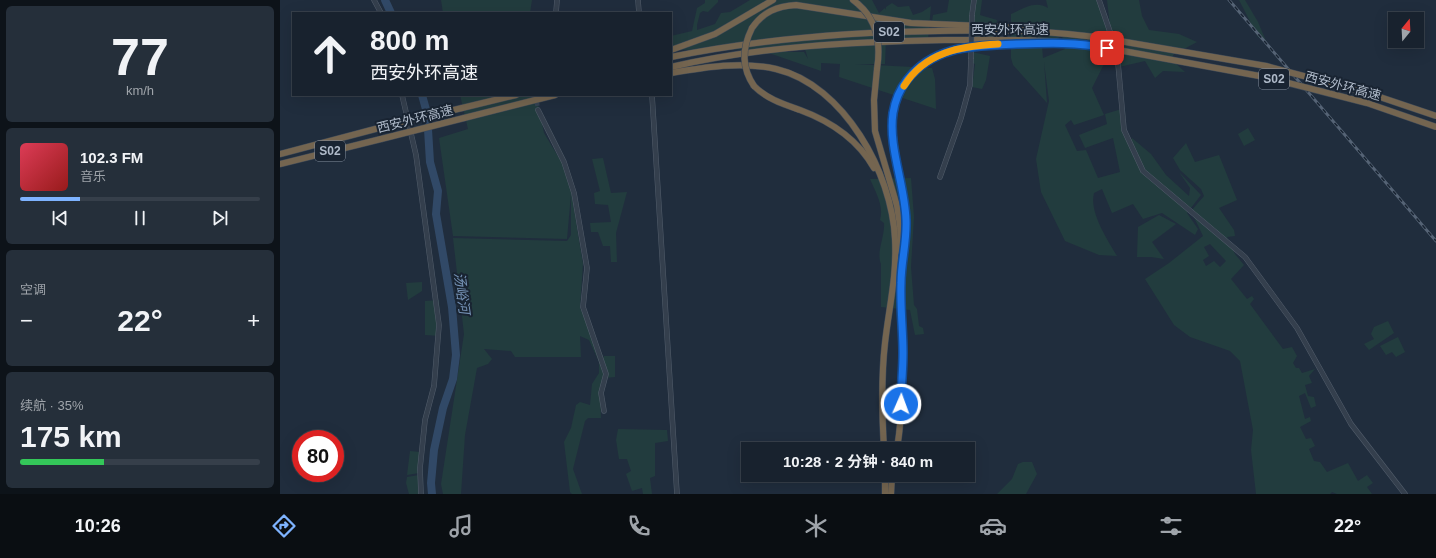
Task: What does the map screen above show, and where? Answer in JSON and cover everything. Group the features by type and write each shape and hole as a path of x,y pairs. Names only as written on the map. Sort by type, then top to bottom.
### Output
{"highway":[{"path":"672,50 716,34 773,0"},
{"path":"856,2 868,14 877,32 879,52 874,100 875,124 877,140 893,187 899,216 903,353 900,429 898,442"},
{"path":"886,190 864,154 844,134 822,119 776,101 754,86 747,72 744,58 746,43 752,28 766,13 782,6 796,5 895,21 1021,27 1074,34"},
{"name":"西安外环高速","path":"672,57 737,45 865,33 997,31 1074,34 1266,66 1368,93 1436,116"},
{"name":"西安外环高速","path":"672,67 709,59 762,51 856,43 1024,39 1080,43 1265,77 1367,103 1436,127"},
{"path":"901,282 906,222 904,196 892,123 896,101 906,82 926,62 953,49 998,44 1080,43"},
{"path":"672,73 722,65 741,64 776,69 801,78 829,98 850,122 872,157 886,190 894,222 895,241 894,291 885,344 883,391 884,442"},
{"name":"西安外环高速","path":"280,154 512,96"},
{"name":"西安外环高速","path":"280,164 551,96"},
{"path":"885,482 885,494"},
{"path":"891,494 892,482"}],"street":[{"path":"374,0 380,12"},
{"path":"556,12 557,0"},
{"path":"638,0 639,12"},
{"path":"940,177 961,118 970,85 972,15 974,0"},
{"path":"1099,0 1117,52 1124,130 1143,171 1245,257 1297,328 1351,424 1405,494"},
{"path":"402,96 416,155 439,325 434,386 426,420 420,468 421,494"},
{"path":"652,96 678,494"},
{"path":"538,110 564,162 574,193 587,268 583,308 606,374 601,392 604,411"}],"green space":[{"path":"441,0 532,0 530,12 443,12"},
{"path":"705,0 718,0 718,2 708,12 703,11 700,13 697,30 715,24 721,13 730,12 750,0 872,0 879,13 885,8 886,10 886,7 892,3 898,7 909,6 913,15 922,12 931,6 928,40 886,38 885,64 855,64 932,68 935,79 936,109 839,77 840,64 821,63 821,71 766,52 804,52 808,59 805,49 672,50 672,36 692,31 697,8 705,3"},
{"path":"949,0 982,0 980,15 997,20 991,47 973,43 976,31 932,22 933,15 947,12"},
{"path":"1046,0 1099,0 1110,26 1107,0 1139,0 1142,16 1149,30 1179,34 1197,42 1173,55 1173,61 1185,72 1163,71 1155,78 1145,61 1119,67 1116,49 1109,54 1092,88 1104,115 1074,125 1071,120 1065,125 1077,151 1086,150 1098,178 1120,172 1113,138 1085,148 1079,135 1107,124 1105,114 1125,108 1126,138 1129,144 1132,138 1151,154 1166,175 1189,196 1190,188 1179,172 1201,195 1187,213 1198,229 1195,235 1162,213 1143,219 1133,204 1112,213 1102,189 1094,193 1093,200 1096,217 1108,242 1117,256 1099,255 1065,241 1041,192 1036,159 1049,101 1044,62 1047,103 1013,65 1011,58 1011,14 1034,5 1048,8","holes":["1062,36 1065,49 1043,58 1042,46"]},
{"path":"1239,0 1245,0 1258,22 1266,41 1258,37"},
{"path":"972,52 990,56 986,80 982,89 972,87 975,64 970,62 974,57 970,56"},
{"path":"460,96 536,96 544,133 562,163 571,191 583,264 580,308 604,358 604,356 615,356 615,377 605,378 600,389 601,418 588,418 585,421 573,469 582,494 572,494 570,492 564,442 571,428 576,405 580,402 590,405 592,384 599,373 599,362 589,340 580,336 581,357 515,357 511,351 484,349 492,359 488,364 477,368 465,435 461,494 443,494 441,484 464,334 453,238 567,241 571,235 571,194 567,239 453,236 439,138 468,129"},
{"path":"1248,128 1255,140 1244,146 1238,134"},
{"path":"1186,143 1195,162 1219,155 1237,200 1219,208 1234,230 1235,236 1227,237 1235,254 1244,265 1231,279 1247,299 1252,296 1254,299 1250,304 1283,349 1292,347 1297,356 1293,363 1296,368 1299,368 1302,373 1315,369 1309,376 1312,383 1305,385 1308,396 1314,397 1316,406 1311,408 1305,393 1299,396 1305,419 1310,417 1311,421 1300,427 1306,439 1311,438 1315,446 1309,449 1314,461 1320,462 1327,472 1348,463 1358,481 1367,475 1373,483 1367,487 1372,494 1337,494 1332,492 1330,494 1256,494 1251,450 1253,430 1240,361 1230,351 1190,337 1174,325 1145,279 1169,263 1203,236 1191,211 1204,196 1201,189 1180,170 1173,158","holes":["1210,244 1226,261 1220,267 1214,261 1206,266 1203,260 1209,256 1204,247"]},
{"path":"603,158 611,193 627,192 616,233 617,262 611,262 610,246 603,246 598,232 591,232 590,223 611,222 608,205 595,204 594,193 600,191 592,159"},
{"path":"911,178 914,217 911,267 914,305 917,309 919,326 923,328 924,334 915,335 910,310 881,307 880,249 884,223 880,220 880,205 870,179"},
{"path":"1159,215 1176,224 1152,242 1164,259 1137,257 1138,227"},
{"path":"422,282 422,291 408,300 406,283"},
{"path":"439,300 441,336 425,335 425,301"},
{"path":"1388,321 1394,333 1369,350 1364,344 1374,339 1371,334 1374,327"},
{"path":"1398,337 1405,352 1396,357 1392,352 1386,355 1380,346"},
{"path":"618,429 667,430 668,441 655,443 655,476 650,478 652,494 643,494 642,488 632,491 626,474 631,471 627,459 619,459 616,440"},
{"path":"410,451 420,452 419,473 407,475"},
{"path":"1023,462 1032,462 1037,474 1026,494 997,494 1012,479 1018,464"},
{"path":"419,475 419,494 409,494 406,483 407,477"}],"waterway":[{"name":"汤峪河","path":"385,0 391,12"},
{"name":"汤峪河","path":"422,96 427,113 430,162 438,191 436,214 452,307 456,355 453,379 443,408 434,450 431,483 432,494"}],"tunnel":[{"path":"536,96 538,110"}],"railway":[{"path":"1229,0 1436,241"}],"slow traffic":[{"path":"904,86 920,66 939,54 953,49 998,44"}],"route":[{"path":"901,404 903,353 901,282 904,262 906,222 904,196 894,146 892,118 894,108 902,88 920,66 939,54 953,49 986,45 1040,43 1080,43 1107,48"}]}
